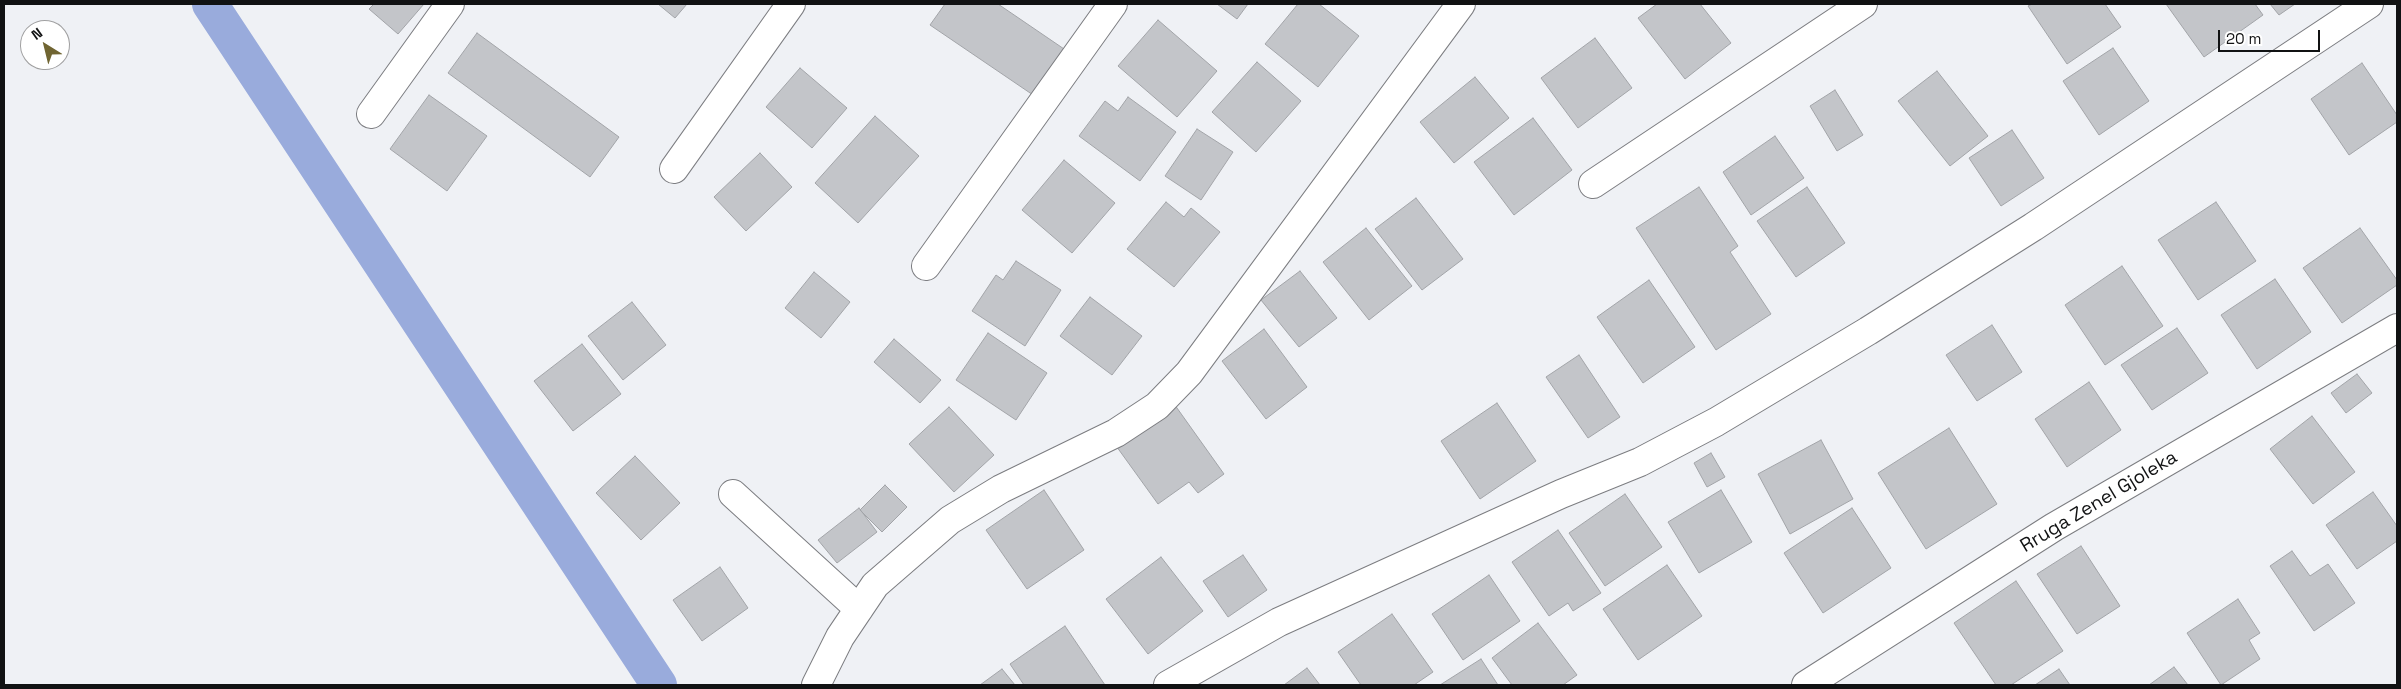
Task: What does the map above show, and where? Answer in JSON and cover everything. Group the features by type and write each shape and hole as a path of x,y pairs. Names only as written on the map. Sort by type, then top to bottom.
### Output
{"street":[{"path":"370,114 450,4"},
{"path":"674,168 791,4"},
{"path":"926,266 1113,4"},
{"path":"816,685 840,637 876,585 950,520 1001,490 1116,433 1157,406 1170,393 1195,366 1461,4"},
{"path":"1593,184 1862,4"},
{"path":"1168,685 1279,622 1560,494 1640,462 1716,422 1868,331 2033,227 2369,4"},
{"name":"Rruga Zenel Gjoleka","path":"1806,685 2054,527 2397,328"},
{"path":"733,494 859,609"}],"building":[{"path":"374,4 424,4 398,34 369,9"},
{"path":"658,4 687,4 675,18"},
{"path":"945,4 998,4 1067,51 1036,97 930,25"},
{"path":"1217,4 1248,4 1237,19"},
{"path":"1298,4 1319,4 1359,36 1318,87 1265,44"},
{"path":"1657,4 1700,4 1731,43 1685,79 1638,18"},
{"path":"2032,4 2105,4 2121,27 2067,64 2028,6"},
{"path":"2166,4 2255,4 2263,15 2204,57"},
{"path":"2270,4 2295,4 2279,15"},
{"path":"1158,20 1217,71 1177,117 1118,66"},
{"path":"477,33 619,137 590,177 448,73"},
{"path":"1595,38 1632,88 1578,128 1541,78"},
{"path":"2113,48 2149,101 2099,135 2063,81"},
{"path":"1257,62 1301,101 1256,152 1212,112"},
{"path":"2362,63 2397,115 2397,122 2349,155 2311,99"},
{"path":"800,68 847,108 812,148 766,107"},
{"path":"1937,71 1988,136 1950,166 1898,101"},
{"path":"1475,77 1509,118 1454,163 1420,122"},
{"path":"1835,90 1863,135 1837,151 1810,106"},
{"path":"429,95 487,136 447,191 390,149"},
{"path":"1128,97 1176,132 1140,181 1079,136 1105,101 1118,111"},
{"path":"875,116 919,156 858,223 815,183"},
{"path":"1533,118 1572,170 1514,215 1474,162"},
{"path":"1197,129 1233,152 1201,200 1165,176"},
{"path":"2012,130 2044,178 2001,206 1969,158"},
{"path":"1775,136 1804,178 1751,215 1723,172"},
{"path":"760,153 792,187 746,231 714,197"},
{"path":"1064,160 1115,203 1072,253 1022,210"},
{"path":"1699,187 1738,246 1730,252 1771,314 1716,350 1636,228"},
{"path":"1807,187 1845,243 1796,277 1757,221"},
{"path":"1416,198 1463,259 1422,290 1375,229"},
{"path":"1166,202 1184,217 1191,208 1220,232 1174,287 1127,249"},
{"path":"2216,202 2256,261 2198,300 2158,240"},
{"path":"1366,228 1412,286 1369,320 1323,262"},
{"path":"2360,228 2397,280 2397,285 2342,323 2303,268"},
{"path":"1016,261 1061,290 1025,346 972,311 996,275 1003,280"},
{"path":"2122,266 2163,326 2105,365 2065,305"},
{"path":"1300,271 1337,318 1299,347 1261,300"},
{"path":"814,272 850,302 821,338 785,308"},
{"path":"2275,279 2311,332 2257,369 2221,315"},
{"path":"1649,280 1695,347 1643,383 1597,317"},
{"path":"1090,297 1142,336 1112,375 1060,336"},
{"path":"632,302 666,345 623,380 588,336"},
{"path":"1992,325 2022,372 1977,401 1946,355"},
{"path":"2177,328 2208,373 2152,410 2121,365"},
{"path":"1264,329 1307,387 1266,419 1222,361"},
{"path":"988,333 1047,373 1016,420 956,380"},
{"path":"894,339 941,380 920,403 874,362"},
{"path":"582,344 621,394 573,431 534,381"},
{"path":"1579,355 1620,417 1588,438 1546,377"},
{"path":"2357,374 2372,393 2346,413 2331,393"},
{"path":"2089,382 2121,430 2067,467 2035,419"},
{"path":"1172,401 1224,474 1198,493 1189,482 1158,504 1114,443"},
{"path":"1497,403 1536,461 1480,499 1441,441"},
{"path":"949,407 994,455 954,492 909,444"},
{"path":"2312,416 2355,472 2313,504 2270,449"},
{"path":"1949,428 1997,504 1926,549 1878,473"},
{"path":"1821,440 1853,499 1790,534 1758,474"},
{"path":"1711,453 1725,477 1707,487 1694,463"},
{"path":"635,456 680,503 641,540 596,493"},
{"path":"885,485 907,507 882,532 860,510"},
{"path":"1044,490 1084,550 1027,589 986,530"},
{"path":"1721,490 1752,542 1699,573 1668,522"},
{"path":"2373,492 2397,526 2397,541 2357,569 2326,525"},
{"path":"1625,494 1662,547 1605,586 1569,533"},
{"path":"859,508 877,532 837,563 818,540"},
{"path":"1852,508 1891,568 1823,613 1784,553"},
{"path":"1558,530 1601,593 1573,611 1568,603 1549,616 1512,562"},
{"path":"2081,546 2120,606 2077,634 2037,574"},
{"path":"2292,551 2310,576 2328,564 2355,603 2314,631 2270,566"},
{"path":"1243,555 1267,590 1228,617 1203,581"},
{"path":"1161,557 1203,611 1148,654 1106,599"},
{"path":"1667,565 1702,616 1638,660 1603,609"},
{"path":"720,567 748,608 702,641 673,600"},
{"path":"1489,575 1520,621 1463,660 1432,614"},
{"path":"2016,581 2063,651 2011,685 1996,685 1954,623"},
{"path":"2238,599 2260,633 2249,640 2260,659 2221,685 2187,633"},
{"path":"1392,614 1433,672 1414,685 1361,685 1338,652"},
{"path":"1538,623 1577,675 1563,685 1512,685 1492,658"},
{"path":"1065,626 1105,685 1024,685 1010,664"},
{"path":"1481,659 1498,685 1440,685"},
{"path":"2174,667 2188,685 2149,685"},
{"path":"1307,668 1320,685 1284,685"},
{"path":"1002,669 1015,685 980,685"},
{"path":"2059,669 2070,685 2035,685"}],"waterway":[{"path":"210,4 659,685"}]}
